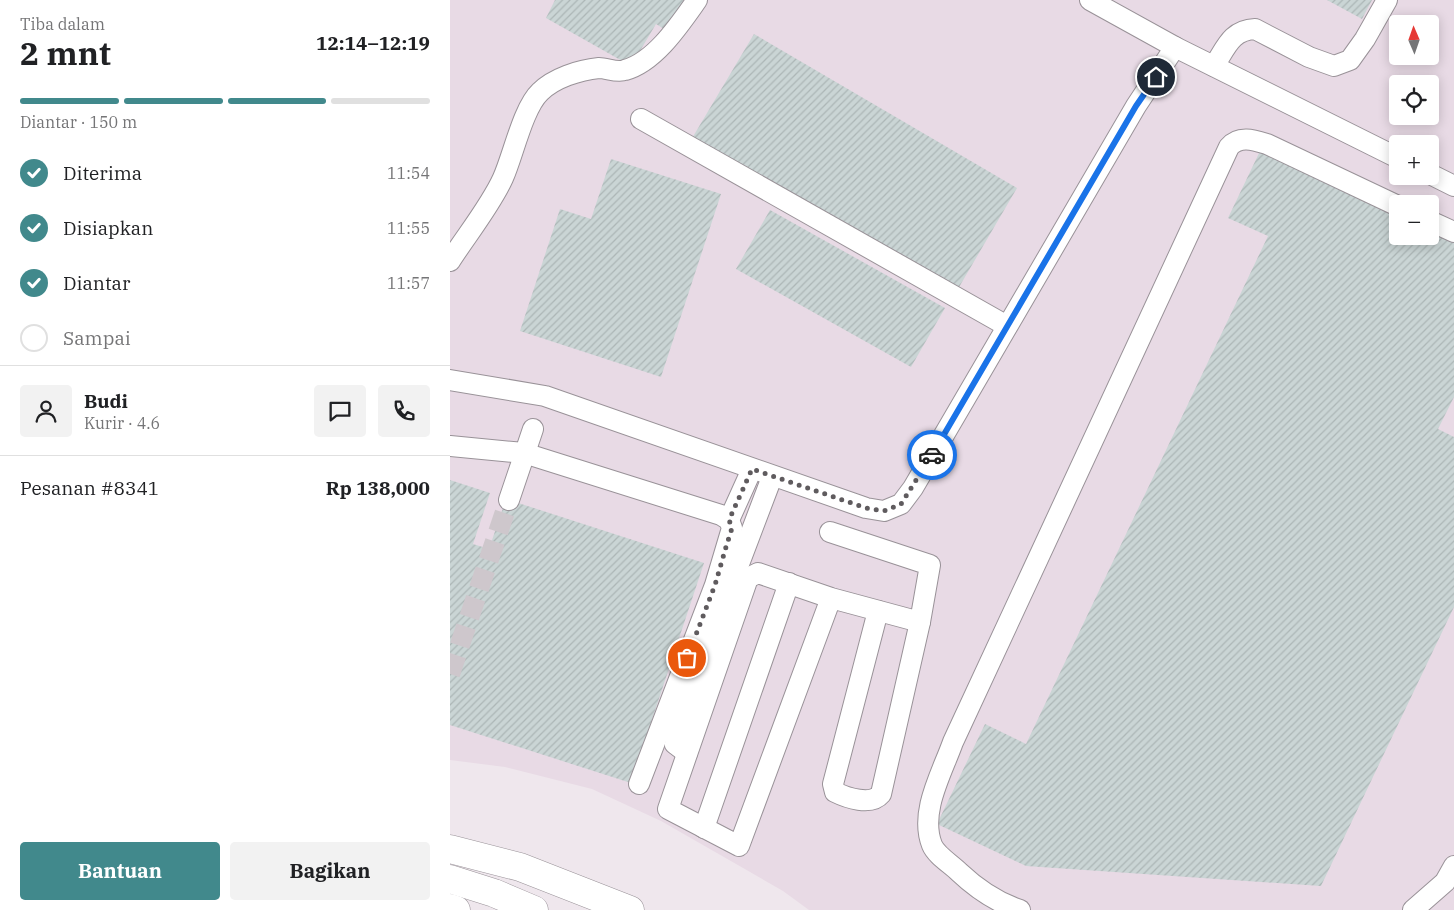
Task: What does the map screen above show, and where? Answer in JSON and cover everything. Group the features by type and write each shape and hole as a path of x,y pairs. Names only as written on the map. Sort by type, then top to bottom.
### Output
{"highway":[{"path":"450,849 520,867 630,910"},
{"path":"450,879 494,893 534,910"},
{"path":"450,908 456,910"}],"lane":[{"path":"450,261 502,180 523,122 539,93 552,83 568,75 600,68 623,71 639,65 676,30 696,0"},
{"path":"1090,0 1175,47 1389,154"},
{"path":"1214,66 1237,32 1255,29 1309,56 1334,66 1350,60 1365,39 1387,0"},
{"path":"450,380 546,396 772,477 866,508 884,511 901,504 913,488 1136,106 1175,47"},
{"path":"641,119 1007,326"},
{"path":"1020,910 1008,906 977,889 933,847 928,825 930,807 953,742 1229,147 1240,139 1252,139 1267,144 1389,202"},
{"path":"1439,178 1454,186"},
{"path":"1439,225 1454,232"},
{"path":"509,500 533,429"},
{"path":"450,446 524,453 721,515 729,520 732,528 715,585 638,784"},
{"path":"729,520 752,469"},
{"path":"687,753 675,744 709,642 772,477"},
{"path":"830,532 930,565 920,622 881,794 878,798 866,800 843,796 835,792 833,784 878,611"},
{"path":"831,598 739,846 668,809 748,578 758,573 831,598 920,622"},
{"path":"704,828 790,583"},
{"path":"1413,910 1445,882 1454,866"}],"shaded area":[{"path":"450,0 1454,0 1454,910 809,910 783,891 661,821 592,789 505,767 450,760"}],"building":[{"path":"555,0 688,0 669,32 656,24 631,66 546,18"},
{"path":"1327,0 1372,0 1362,19"},
{"path":"754,34 1017,188 955,294 691,140"},
{"path":"1261,149 1389,210 1389,245 1439,245 1439,233 1454,240 1454,397 1438,429 1454,437 1454,607 1321,886 1026,866 937,824 985,724 1026,744 1268,236 1228,218"},
{"path":"611,159 721,194 661,377 520,331 560,209 591,219"},
{"path":"770,210 945,308 911,367 736,269"},
{"path":"450,480 490,493 473,544 489,549 506,499 704,563 631,783 450,725"}],"tunnel":[{"path":"450,674 509,500"}],"way so far":[{"path":"687,658 715,585 732,528 729,520 752,469 866,508 884,511 901,504 913,488 932,455"}],"route":[{"path":"932,455 1136,106 1156,77"}]}
